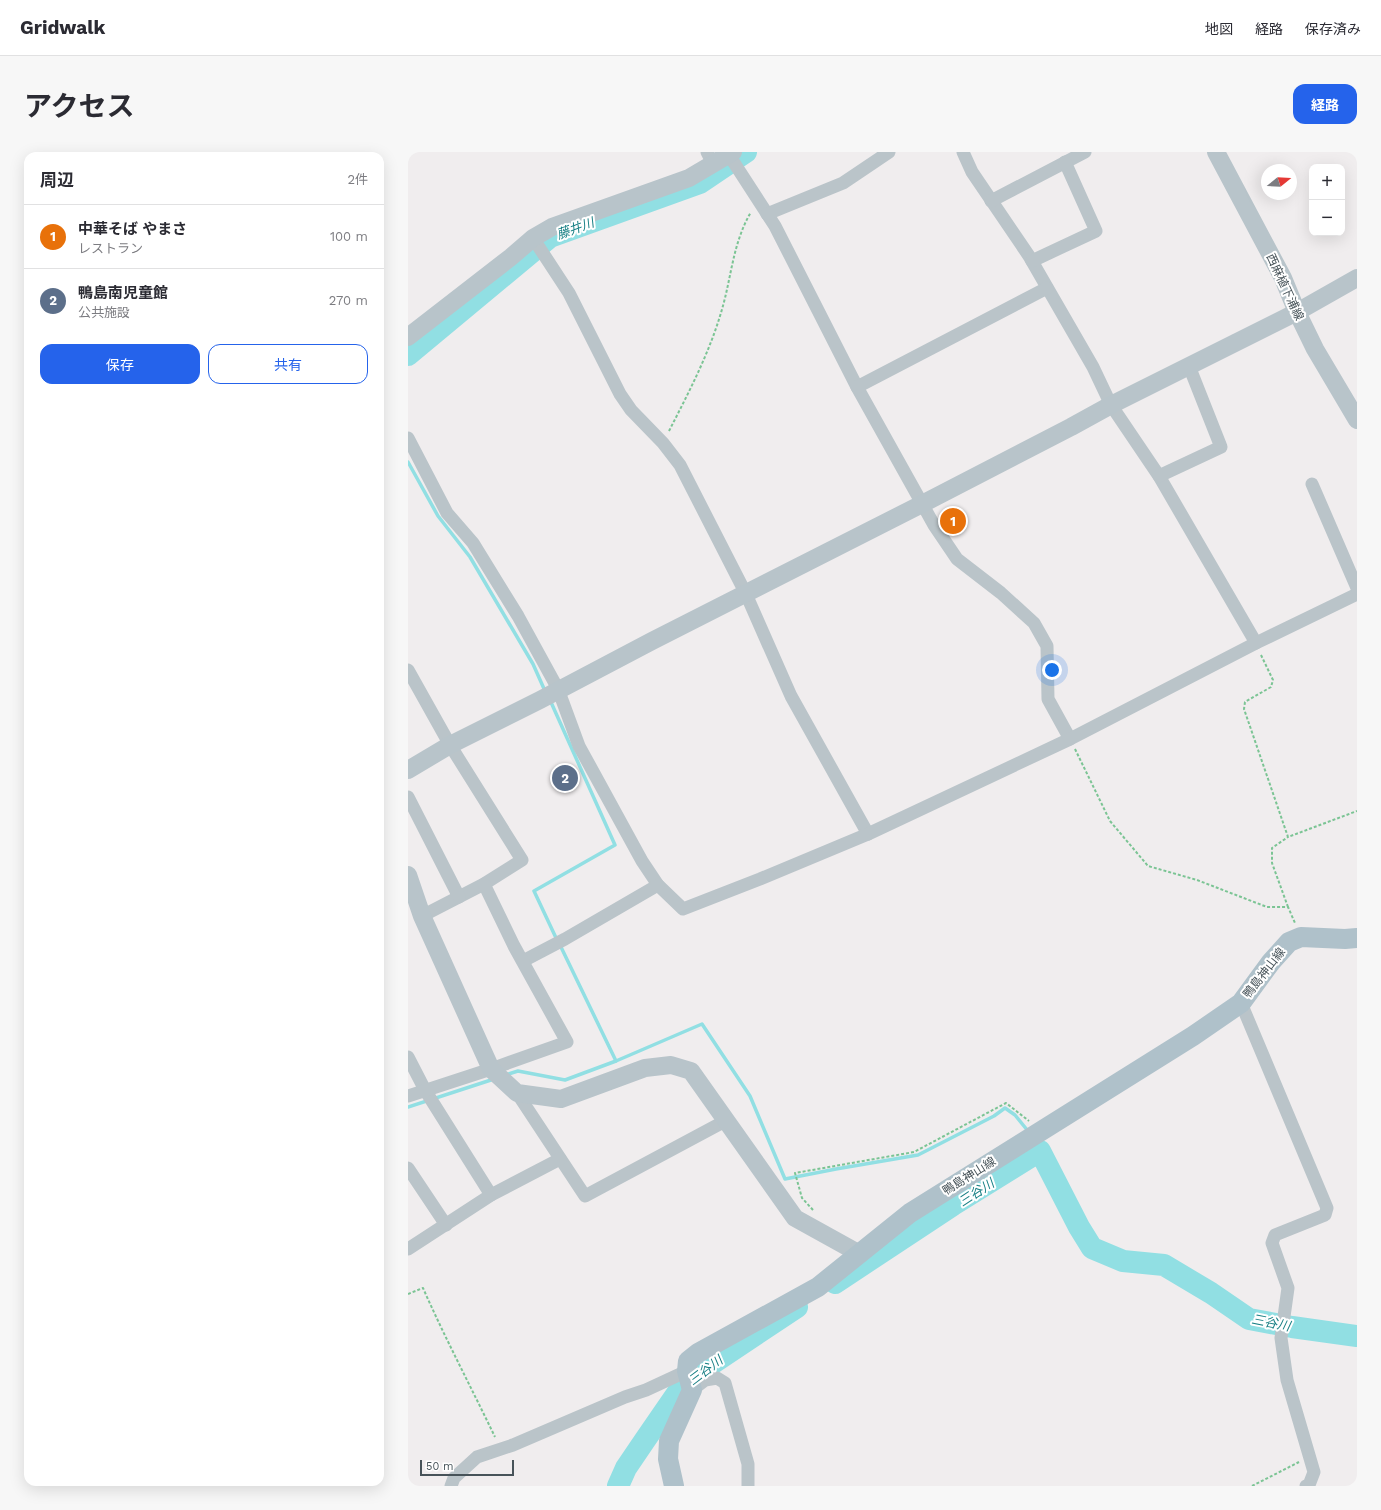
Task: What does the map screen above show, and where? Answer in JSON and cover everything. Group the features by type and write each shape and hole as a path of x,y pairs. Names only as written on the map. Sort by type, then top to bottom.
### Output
{"main road":[{"path":"1301,937 1345,939 1357,938"},
{"name":"鴨島神山線","path":"674,1486 668,1459 669,1442 690,1379 688,1361 698,1353 818,1287 910,1213 1186,1040 1241,1003 1271,962 1289,942 1301,937"}],"street":[{"path":"767,214 843,183 890,152"},
{"path":"963,152 972,172 1032,261 1093,367 1111,405 1159,476 1256,643"},
{"path":"991,201 1085,152"},
{"name":"西麻植下浦線","path":"1216,152 1283,278 1296,312 1315,350 1357,420"},
{"path":"408,337 511,257 537,243 552,226 689,178 710,158 732,158 775,226 857,387 922,504 956,559 1001,593 1034,623 1047,646 1048,699 1070,739"},
{"path":"1032,261 1096,231 1065,162"},
{"path":"537,243 569,293 620,394 630,410 663,443 680,465 746,594 791,696 868,834"},
{"path":"408,770 450,745 922,504 1111,405 1296,312 1357,278"},
{"path":"857,387 1047,288"},
{"path":"1159,476 1221,447 1189,366"},
{"path":"408,438 447,513 473,543 518,616 549,695 579,746 642,861 658,885 683,909 868,834 1070,739 1256,643 1357,594"},
{"path":"1312,484 1357,588"},
{"path":"408,670 450,745 522,860 484,884 422,916"},
{"path":"408,797 459,897"},
{"path":"408,875 422,916 491,1070 511,1088 585,1196 727,1120"},
{"path":"408,1096 491,1070 567,1042 523,961 484,884"},
{"path":"523,961 658,885"},
{"path":"1241,1003 1327,1208 1325,1215 1275,1235 1272,1244 1288,1288 1281,1338 1287,1380 1314,1472 1309,1485 1306,1486"},
{"path":"408,1057 425,1090 491,1195"},
{"path":"511,1088 561,1099 645,1068 671,1065 691,1072 727,1120 796,1218 860,1254"},
{"path":"408,1249 491,1195 560,1159"},
{"path":"408,1168 446,1225"},
{"path":"451,1486 454,1478 476,1457 513,1445 625,1397 646,1390 690,1379 705,1380 717,1378 725,1383 748,1464 748,1486"}],"path":[{"path":"663,443 709,346 724,302 732,260 743,225 758,201"},
{"path":"1256,643 1273,680 1272,687 1245,702 1244,709 1288,837"},
{"path":"1070,739 1110,821 1148,866 1197,880 1267,907 1288,907"},
{"path":"1301,937 1288,907 1272,862 1272,848 1288,837 1357,811"},
{"path":"798,1185 795,1173 914,1152 1006,1102 1035,1134"},
{"path":"408,1294 422,1288 448,1344 457,1357 500,1449"},
{"path":"1252,1486 1310,1456"}],"waterway":[{"name":"藤井川","path":"408,355 550,237 700,183 746,152"},
{"path":"408,462 438,516 470,557 533,664 545,691"},
{"path":"550,700 615,845 534,891 557,940"},
{"path":"560,945 616,1061"},
{"path":"505,1075 518,1071 565,1080 616,1061 702,1024 750,1096 785,1179 918,1155 994,1116 1005,1108 1015,1115 1028,1131"},
{"path":"408,1107 494,1079"},
{"path":"1034,1142 1040,1151"},
{"name":"三谷川","path":"835,1283 953,1205 1040,1151 1079,1227 1092,1248 1123,1261 1164,1265 1211,1293 1249,1319 1292,1327 1357,1336"},
{"name":"三谷川","path":"618,1486 626,1468 678,1392 695,1375 797,1307"}],"place":[{"name":"中華そば やまさ","path":"953,521"},
{"name":"鴨島南児童館","path":"565,778"}]}
